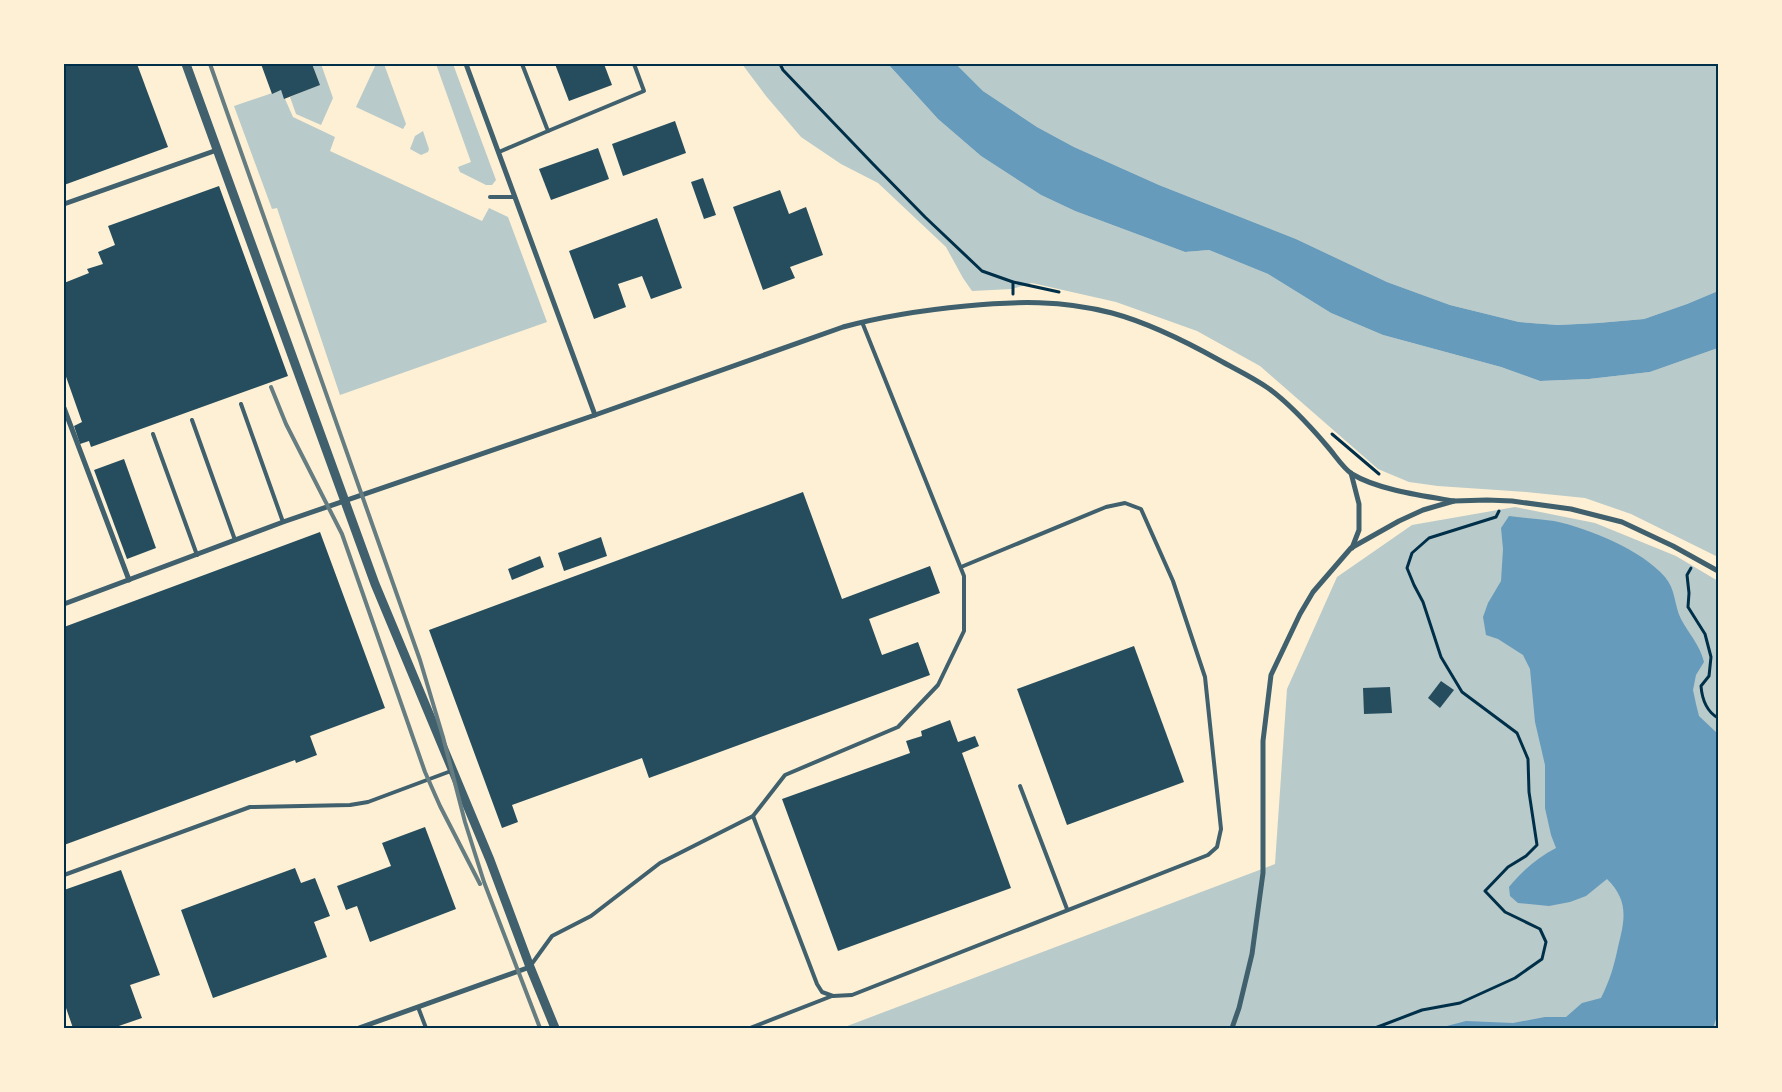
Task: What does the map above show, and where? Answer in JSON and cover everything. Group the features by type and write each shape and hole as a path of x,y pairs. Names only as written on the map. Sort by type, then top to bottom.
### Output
{"street":[{"path":"186,64 375,584 490,860 555,1028"},
{"path":"466,64 595,415"},
{"path":"64,204 217,150"},
{"path":"64,604 283,522 862,322 922,310 1012,301 1046,302 1095,309 1152,326 1192,345 1267,388 1283,400 1311,428 1351,474 1359,504 1359,530 1351,548 1324,580 1300,614 1271,675 1263,741 1262,873 1252,954 1239,1008 1232,1028"},
{"path":"64,408 129,580"},
{"path":"1351,474 1403,493 1454,501 1505,500 1570,509 1622,522 1718,571"},
{"path":"1351,548 1423,510 1454,501"},
{"path":"360,1028 530,967"}],"lane":[{"path":"522,64 548,131"},
{"path":"499,152 644,91 634,64"},
{"path":"490,197 515,197"},
{"path":"530,967 552,936 590,916 660,862 753,816 785,775 898,727 938,686 964,631 964,576 862,322"},
{"path":"240,404 283,522"},
{"path":"192,420 235,540"},
{"path":"153,434 197,555"},
{"path":"750,1028 833,996 852,995 1208,855 1217,847 1221,829 1205,677 1173,581 1141,509 1125,503 1106,507 961,567"},
{"path":"64,875 250,807 350,805 368,802 453,770"},
{"path":"1020,786 1068,909"},
{"path":"753,816 817,984 822,992 833,996"},
{"path":"418,1007 426,1028"}],"path":[{"path":"1375,1028 1422,1010 1460,1003 1516,978 1542,959 1546,942 1540,928 1505,912 1485,891 1508,867 1526,856 1537,845 1529,792 1528,759 1517,732 1462,692 1441,656 1423,602 1407,568 1412,553 1429,538 1496,517 1505,500"},
{"path":"1696,559 1687,575 1688,607 1704,634 1711,652 1709,676 1701,686 1702,694 1709,710 1718,718"}],"shaded area":[{"path":"312,64 321,64 333,98 321,125 296,114 290,97 319,85"},
{"path":"376,64 384,64 406,124 403,129 356,107"},
{"path":"436,64 453,64 496,180 492,185 486,185 460,172 458,167 471,162"},
{"path":"742,64 888,64 938,119 981,156 1041,195 1075,211 1185,252 1209,250 1268,274 1331,313 1383,335 1501,367 1540,381 1589,379 1650,372 1718,348 1718,557 1631,514 1585,498 1409,482 1378,469 1260,366 1197,331 1116,302 1032,283 1012,289 972,291 946,247 878,183 841,164 801,137"},
{"path":"956,64 1718,64 1718,291 1644,319 1598,323 1558,325 1519,322 1450,305 1387,282 1296,239 1159,185 1074,147 1037,127 983,91"},
{"path":"281,90 293,117 335,137 330,151 482,221 489,208 508,217 547,322 340,395 277,208 272,209 234,106"},
{"path":"423,131 429,149 428,152 421,155 410,149 415,136"},
{"path":"1515,507 1595,523 1676,556 1718,581 1718,1028 842,1028 1275,864 1287,689 1337,577 1412,525"}],"water":[{"path":"888,64 956,64 983,91 1037,127 1074,147 1159,185 1296,239 1387,282 1450,305 1519,322 1558,325 1598,323 1644,319 1718,291 1718,348 1650,372 1589,379 1540,381 1501,367 1383,335 1331,313 1268,274 1209,250 1185,252 1075,211 1041,195 981,156 938,119"},
{"path":"1509,516 1568,524 1614,542 1643,558 1655,567 1669,582 1681,619 1702,656 1704,662 1696,675 1693,690 1699,716 1718,734 1718,1013 1713,1028 1421,1028 1443,1027 1466,1021 1513,1023 1545,1017 1566,1017 1582,1003 1601,998 1613,967 1622,928 1622,903 1614,887 1607,879 1586,896 1570,902 1549,906 1518,903 1510,896 1509,887 1519,875 1537,860 1556,848 1545,808 1545,765 1535,722 1530,669 1523,655 1498,639 1486,635 1483,617 1488,603 1501,581 1503,549 1501,528"}],"building":[{"path":"64,64 137,64 168,147 64,185"},
{"path":"261,64 312,64 320,85 284,99 281,90 272,94"},
{"path":"555,64 604,64 612,85 569,101"},
{"path":"675,121 686,153 623,176 612,144"},
{"path":"598,148 609,179 551,200 539,169"},
{"path":"703,178 716,215 704,219 691,182"},
{"path":"219,186 288,376 91,447 89,441 80,444 74,426 82,422 64,371 64,283 89,273 87,269 103,264 98,252 115,245 108,226"},
{"path":"780,190 789,214 806,207 823,255 790,267 795,278 763,290 733,207"},
{"path":"657,218 682,288 651,299 642,276 618,284 626,307 594,319 569,251"},
{"path":"124,459 156,548 127,559 94,470"},
{"path":"803,492 842,599 930,566 940,593 869,619 882,655 918,642 930,675 649,778 642,758 512,805 518,822 502,828 429,630"},
{"path":"320,532 385,708 310,736 317,755 296,763 295,760 64,845 64,627"},
{"path":"601,537 607,556 564,571 558,553"},
{"path":"540,556 544,567 512,580 508,569"},
{"path":"1134,646 1184,782 1067,825 1017,689"},
{"path":"1441,681 1454,690 1440,708 1428,698"},
{"path":"1390,687 1392,713 1364,714 1363,688"},
{"path":"950,720 958,742 975,736 979,746 962,753 1011,888 838,951 782,799 910,753 906,741 922,736 921,731"},
{"path":"425,827 456,909 370,942 357,906 346,910 337,886 391,866 382,843"},
{"path":"295,868 301,883 315,878 330,916 314,922 327,957 213,998 181,910"},
{"path":"121,870 160,975 130,985 142,1018 113,1028 73,1028 66,1008 64,1009 64,890"}],"railway":[{"path":"210,64 420,660 443,737 465,822 484,882 540,1028"},
{"path":"271,387 286,424 342,534 425,772 440,806 480,884"}]}
